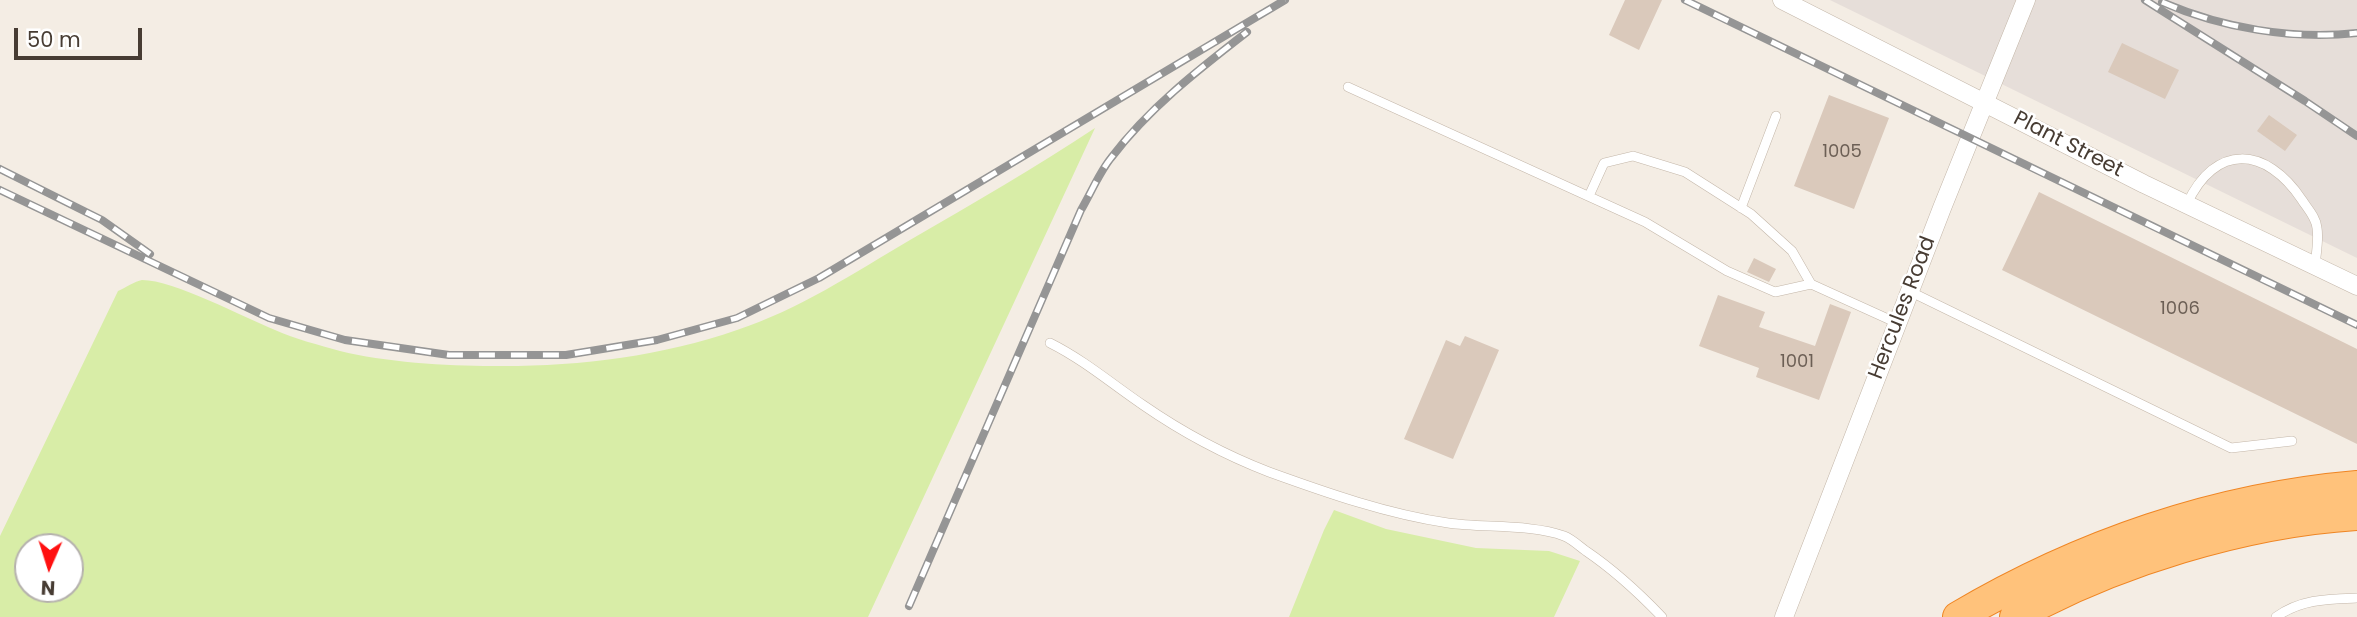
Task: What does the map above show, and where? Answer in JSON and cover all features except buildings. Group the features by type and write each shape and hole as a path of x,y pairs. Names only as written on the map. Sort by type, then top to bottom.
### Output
{"highway":[{"path":"1958,617 1998,593 2050,568 2104,545 2172,522 2278,496 2357,486"},
{"path":"2015,617 2082,585 2157,556 2212,540 2301,521 2357,515"}],"street":[{"name":"Plant Street","path":"1782,0 2187,204 2357,286"},
{"name":"Hercules Road","path":"1784,617 1909,291 2026,0"}],"lane":[{"path":"1348,87 1645,222 1727,271 1775,292 1811,284"},
{"path":"1741,208 1776,116"},
{"path":"1589,196 1604,163 1633,156 1685,172 1741,208 1792,251 1811,284 1897,323"},
{"path":"2187,204 2192,192 2218,163 2242,157 2264,164 2295,189 2315,220 2318,230 2315,266"},
{"path":"1909,291 2231,448 2292,441"},
{"path":"1050,343 1097,370 1142,405 1182,430 1269,472 1398,513 1446,522 1533,530 1565,536 1606,564 1662,617"},
{"path":"2276,617 2301,604 2322,599 2357,598"}],"shaded area":[{"path":"1830,0 2357,0 2357,258"}],"green space":[{"path":"1095,128 868,617 0,617 0,536 118,291 136,282 142,280 172,286 291,336 340,351 376,358 492,366 585,362 647,354 760,322 847,278"},
{"path":"1334,510 1386,529 1476,548 1549,551 1580,561 1554,617 1289,617"}],"railway":[{"path":"0,190 269,318 345,340 449,355 566,355 657,340 737,318 819,278 1285,0"},
{"path":"1685,0 2357,325"},
{"path":"2145,0 2357,136"},
{"path":"2162,2 2209,19 2258,30 2308,35 2357,33"},
{"path":"909,606 1081,210 1103,170 1126,140 1158,106 1247,32"},
{"path":"0,169 102,220 150,254"}]}
